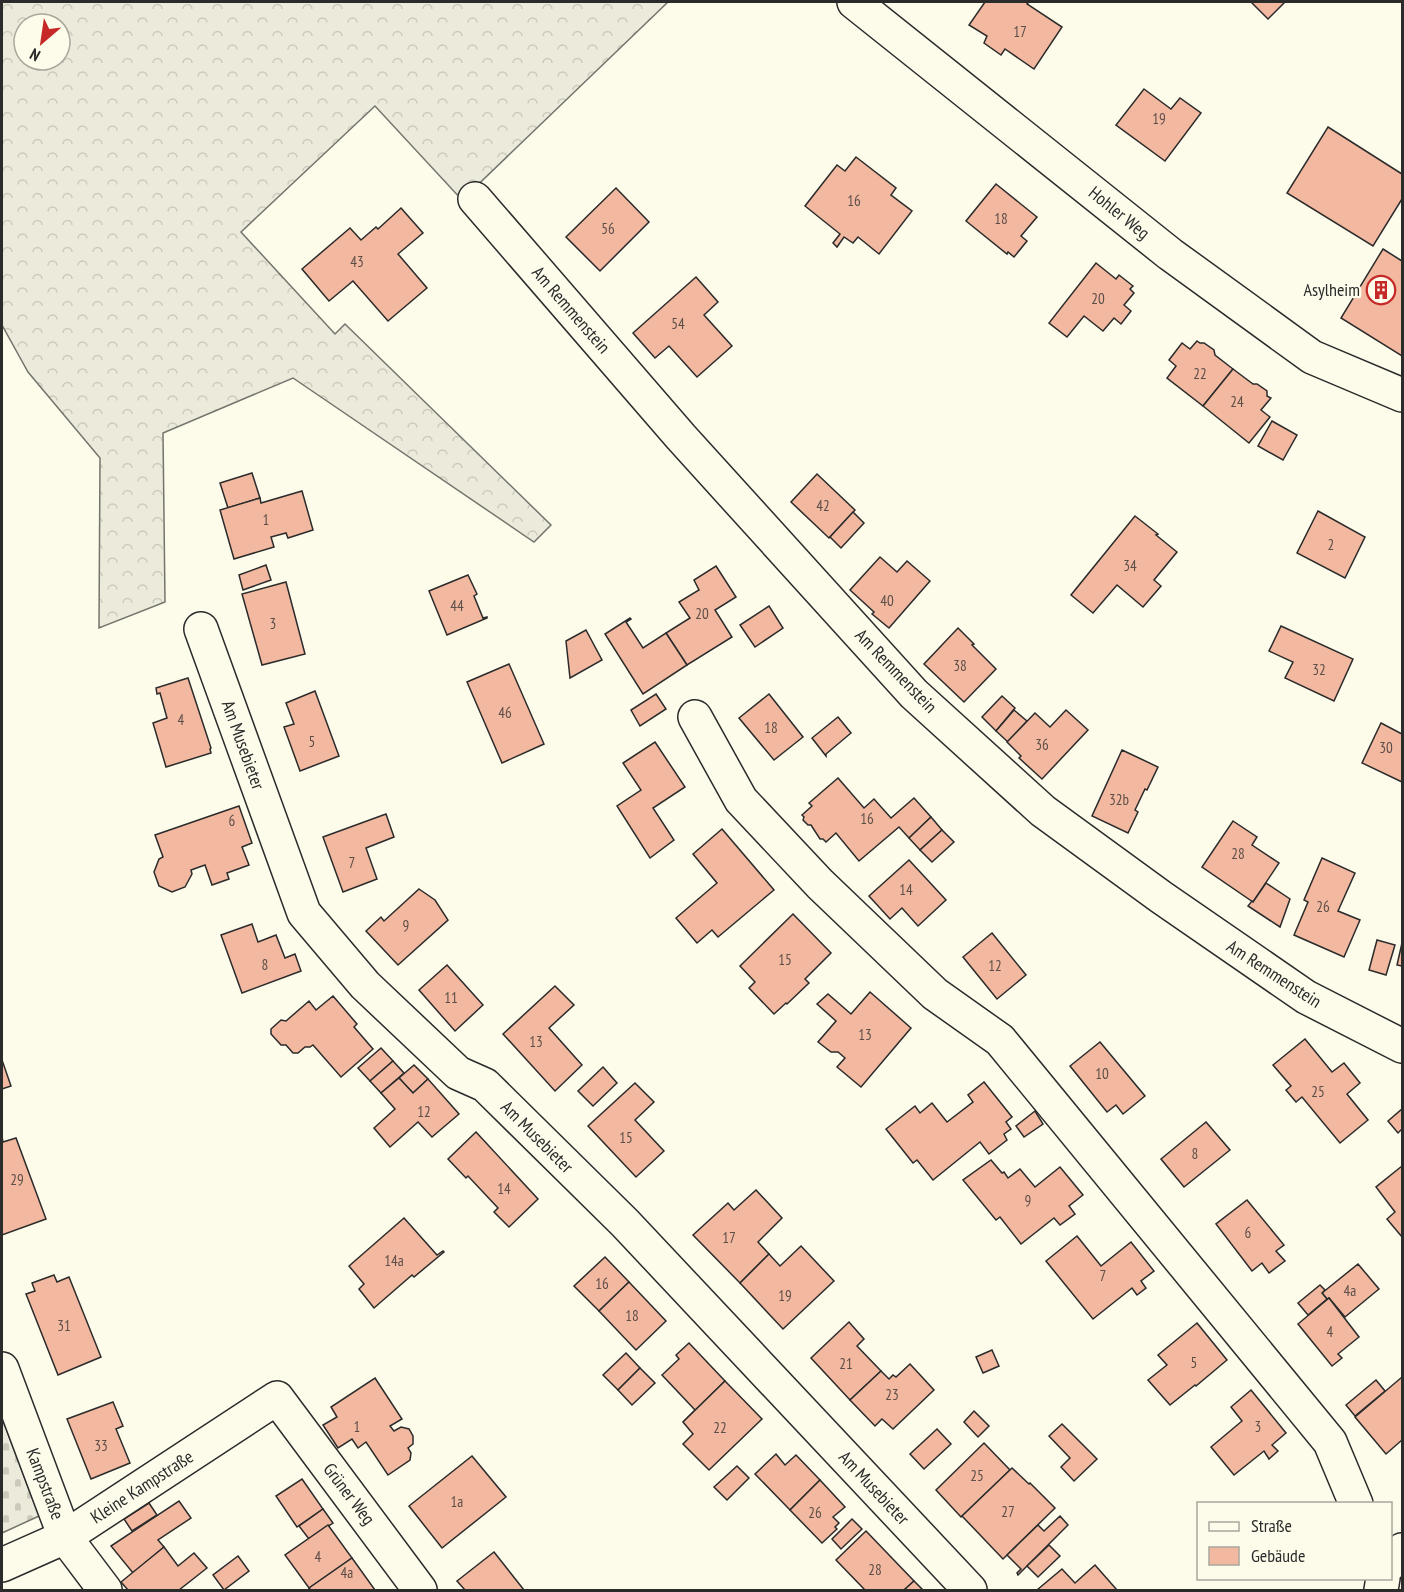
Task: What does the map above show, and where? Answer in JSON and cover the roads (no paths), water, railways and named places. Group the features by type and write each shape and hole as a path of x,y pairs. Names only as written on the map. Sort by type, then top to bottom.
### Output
{"street":[{"name":"Hohler Weg","path":"854,2 1170,254 1312,357 1402,395"},
{"name":"Am Remmenstein","path":"475,199 681,437 914,694 1043,811 1161,897 1306,997 1402,1046"},
{"name":"Am Musebieter","path":"201,629 304,914 365,985 458,1072 485,1085 625,1223 970,1590"},
{"path":"695,717 741,800 820,884 935,994 1000,1040 1330,1442 1356,1502"},
{"name":"Kampstraße","path":"2,1369 65,1538 105,1590"},
{"name":"Kleine Kampstraße","path":"2,1565 65,1538 277,1398"},
{"name":"Grüner Weg","path":"277,1398 420,1590"},
{"path":"1392,1562 1402,1550"}],"place":[{"name":"Asylheim","path":"1381,290"}]}
